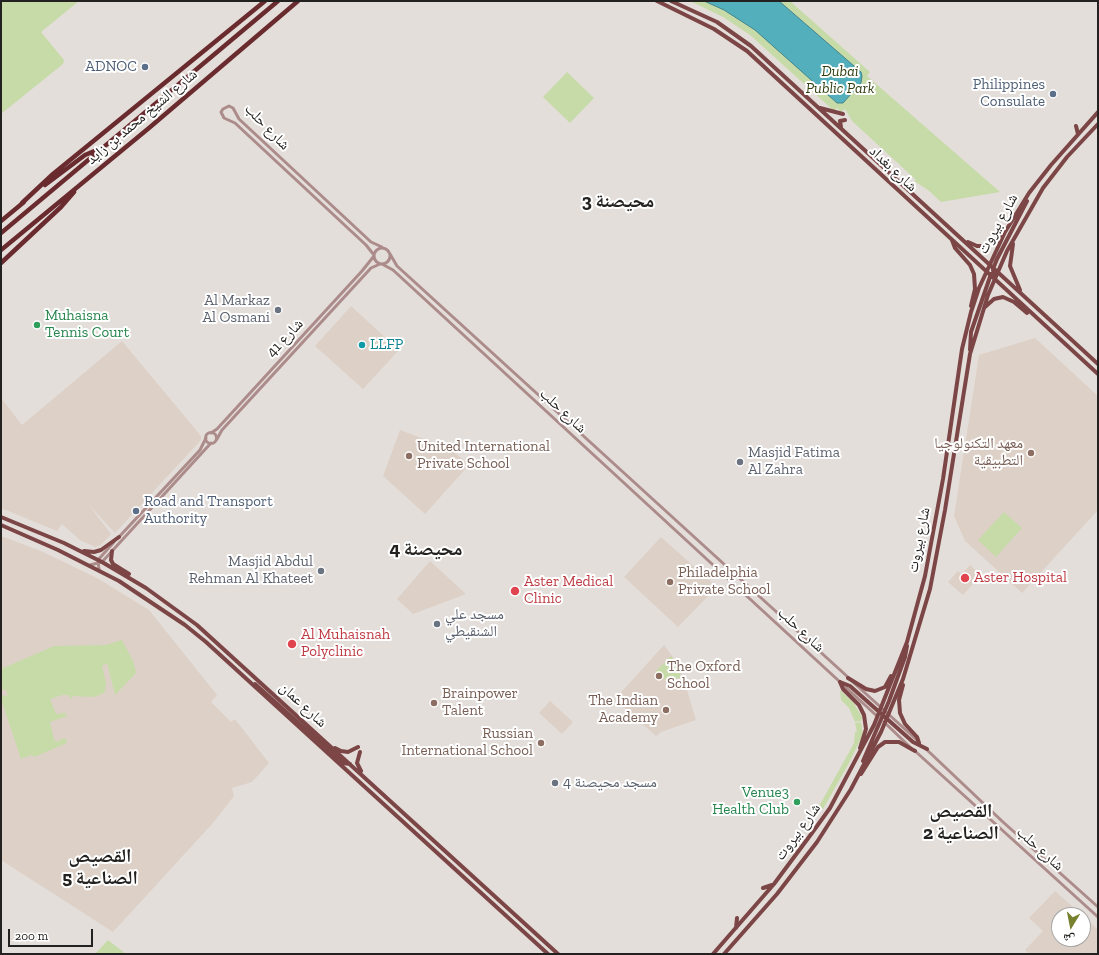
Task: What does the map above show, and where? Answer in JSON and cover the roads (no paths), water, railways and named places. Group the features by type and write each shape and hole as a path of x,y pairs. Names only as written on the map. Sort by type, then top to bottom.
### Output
{"highway":[{"path":"1,221 64,165 265,1"},
{"name":"شارع الشيخ محمد بن زايد","path":"1,233 278,1"},
{"name":"شارع الشيخ محمد بن زايد","path":"1,250 298,1"},
{"path":"22,203 85,155 100,149"},
{"path":"1,263 61,207 78,185"}],"main road":[{"name":"شارع بغداد","path":"657,1 714,29 747,51 1098,374"},
{"name":"شارع بغداد","path":"671,1 705,16 740,37 990,263 1098,364"},
{"path":"818,107 843,114"},
{"name":"شارع بيروت","path":"907,642 920,599 930,553 962,350 971,312 986,271 1005,232 1029,193 1098,112"},
{"path":"842,129 839,122 841,120 845,120"},
{"name":"شارع بيروت","path":"713,954 774,884 830,808 904,679 919,629 936,559 970,354 983,309 994,279 1014,237 1046,183 1098,124"},
{"path":"1076,126 1078,134"},
{"path":"994,279 994,267 1026,204 1029,193"},
{"path":"964,240 977,246 986,246 1005,232"},
{"path":"1014,237 1010,266 1021,292"},
{"path":"952,240 955,248 970,265 974,274 975,289 971,312"},
{"path":"970,354 971,332 990,276 990,263"},
{"path":"983,309 997,298 1009,299 1058,337"},
{"name":"شارع عمان","path":"1,517 79,550 160,597 204,631 558,954"},
{"name":"شارع عمان","path":"1,525 99,570 169,614 206,642 548,954"},
{"path":"79,550 99,551 119,537"},
{"path":"112,551 111,560 113,564 129,575 132,580"},
{"path":"848,678 868,690 882,688 889,681 901,651 907,642"},
{"path":"883,716 905,657 907,642"},
{"path":"243,676 267,693 343,762 350,764"},
{"path":"904,679 899,700 900,713 905,724 917,737 920,743"},
{"path":"840,682 850,686 916,745 927,750"},
{"path":"840,682 843,689 861,707 866,720 866,732 859,756"},
{"name":"شارع بيروت","path":"724,954 794,874 825,830 859,776 883,716"},
{"path":"322,738 343,752 350,752 358,747"},
{"path":"859,776 866,769 878,747 885,742 890,740 899,742 915,751"},
{"path":"360,752 357,761 358,768 372,783"},
{"path":"763,888 774,884"},
{"path":"736,928 737,918"}],"street":[{"name":"شارع حلب","path":"374,255 366,245 235,123 224,118 221,112 223,108 229,106 232,108 239,119 371,242 382,247"},
{"path":"382,247 388,250 390,254 388,261 381,264 376,262 374,255 377,250 382,247"},
{"name":"شارع حلب","path":"390,254 397,266 848,678 915,751 1098,917"},
{"name":"شارع 41","path":"211,433 365,268 374,255"},
{"name":"شارع حلب","path":"381,264 399,275 840,682"},
{"name":"شارع 41","path":"216,438 224,427 366,273 373,266 381,264"},
{"path":"90,565 99,562 112,551 216,438 215,434 211,433 206,438 200,450 119,537 99,562 99,570"},
{"path":"206,438 207,442 211,443"},
{"name":"شارع حلب","path":"883,716 920,743 1003,822 1098,907"},
{"path":"990,818 990,815 992,814 1003,822"}],"water":[{"path":"704,1 779,1 861,72 861,83 843,103 837,103 755,30 724,10"}],"place":[{"name":"ADNOC","path":"145,67"},
{"name":"Philippines Consulate","path":"1053,94"},
{"name":"Al Markaz Al Osmani","path":"278,310"},
{"name":"Muhaisna Tennis Court","path":"37,325"},
{"name":"LLFP","path":"362,345"},
{"name":"معهد التكنولوجيا التطبيقية","path":"1031,453"},
{"name":"United International Private School","path":"409,456"},
{"name":"Masjid Fatima Al Zahra","path":"740,462"},
{"name":"Road and Transport Authority","path":"136,511"},
{"name":"Masjid Abdul Rehman Al Khateet","path":"321,571"},
{"name":"Aster Hospital","path":"965,578"},
{"name":"Philadelphia Private School","path":"670,582"},
{"name":"Aster Medical Clinic","path":"515,591"},
{"name":"مسجد علي الشنقيطي","path":"437,624"},
{"name":"Al Muhaisnah Polyclinic","path":"292,644"},
{"name":"The Oxford School","path":"659,676"},
{"name":"Brainpower Talent","path":"434,703"},
{"name":"The Indian Academy","path":"666,710"},
{"name":"Russian International School","path":"541,743"},
{"name":"مسجد محيصنة 4","path":"555,783"},
{"name":"Venue3 Health Club","path":"797,802"}],"district":[{"name":"محيصنة 3","path":"618,202"},
{"name":"محيصنة 4","path":"426,550"},
{"name":"القصيص الصناعية 2","path":"961,823"},
{"name":"القصيص الصناعية 5","path":"100,868"}],"park label":[{"name":"Dubai Public Park","path":"840,80"}]}
